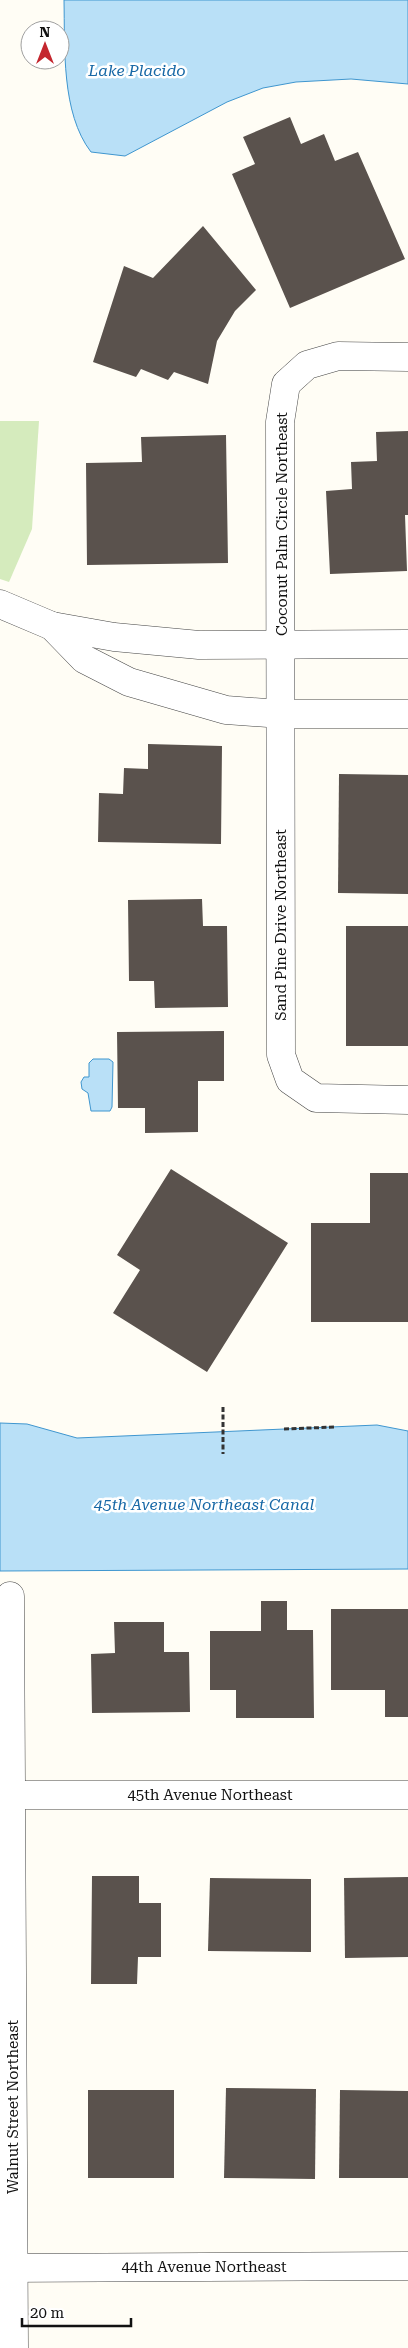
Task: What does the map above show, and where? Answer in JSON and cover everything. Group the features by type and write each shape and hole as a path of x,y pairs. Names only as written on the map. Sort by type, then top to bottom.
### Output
{"street":[{"name":"Coconut Palm Circle Northeast","path":"281,645 280,422 286,384 307,364 338,356 408,357"},
{"path":"0,604 52,626 114,637 199,645 408,644"},
{"path":"52,626 84,659 130,682 226,710 281,714 408,714"},
{"name":"Sand Pine Drive Northeast","path":"281,645 281,1055 290,1080 316,1098 408,1100"},
{"name":"Walnut Street Northeast","path":"10,1596 12,1795 7,2268 14,2348"},
{"name":"45th Avenue Northeast","path":"12,1795 408,1795"},
{"name":"44th Avenue Northeast","path":"7,2268 408,2266"}],"path":[{"path":"223,1407 223,1454"},
{"path":"284,1429 335,1427"}],"green space":[{"path":"0,421 39,421 32,529 9,582 0,579"}],"water":[{"name":"Lake Placido","path":"64,0 408,0 408,84 351,79 296,82 263,88 227,102 125,156 91,152 81,136 74,118 70,99 66,70 70,70 70,20 64,20"},
{"path":"93,1059 109,1059 113,1062 112,1107 110,1111 91,1111 88,1093 82,1089 81,1082 84,1077 89,1077 89,1063"},
{"name":"45th Avenue Northeast Canal","path":"0,1423 27,1424 77,1438 377,1425 408,1431 408,1569 0,1571"}],"building":[{"path":"290,117 301,144 324,134 335,161 358,152 405,259 290,308 232,174 255,164 243,137"},
{"path":"203,226 256,290 235,311 217,341 208,384 174,372 168,380 141,369 136,377 93,362 124,266 153,278"},
{"path":"408,431 408,515 405,515 407,571 330,574 326,491 352,489 351,462 377,461 376,432"},
{"path":"226,435 228,563 87,565 86,463 142,462 141,437"},
{"path":"148,744 222,746 221,844 98,842 99,793 123,794 124,768 148,769"},
{"path":"339,774 408,775 408,894 338,893"},
{"path":"202,899 203,926 227,926 228,1007 155,1008 154,981 129,981 128,900"},
{"path":"346,926 408,926 408,1046 346,1046"},
{"path":"224,1031 224,1081 198,1081 198,1132 145,1133 145,1108 118,1108 117,1032"},
{"path":"171,1169 288,1243 207,1372 113,1313 140,1270 117,1255"},
{"path":"370,1173 408,1173 408,1322 311,1322 311,1223 370,1223"},
{"path":"261,1601 287,1601 287,1630 313,1630 314,1718 236,1718 236,1690 210,1690 210,1631 261,1631"},
{"path":"331,1609 408,1609 408,1717 385,1717 385,1690 331,1690"},
{"path":"114,1622 164,1622 164,1652 189,1652 190,1712 92,1713 91,1654 115,1653"},
{"path":"92,1876 139,1876 139,1903 161,1903 161,1957 138,1957 137,1984 91,1984"},
{"path":"408,1877 408,1957 345,1958 344,1878"},
{"path":"210,1878 311,1879 311,1952 208,1951"},
{"path":"226,2088 316,2089 315,2179 224,2178"},
{"path":"88,2090 174,2090 174,2178 88,2178"},
{"path":"340,2090 408,2091 408,2178 339,2178"}]}
